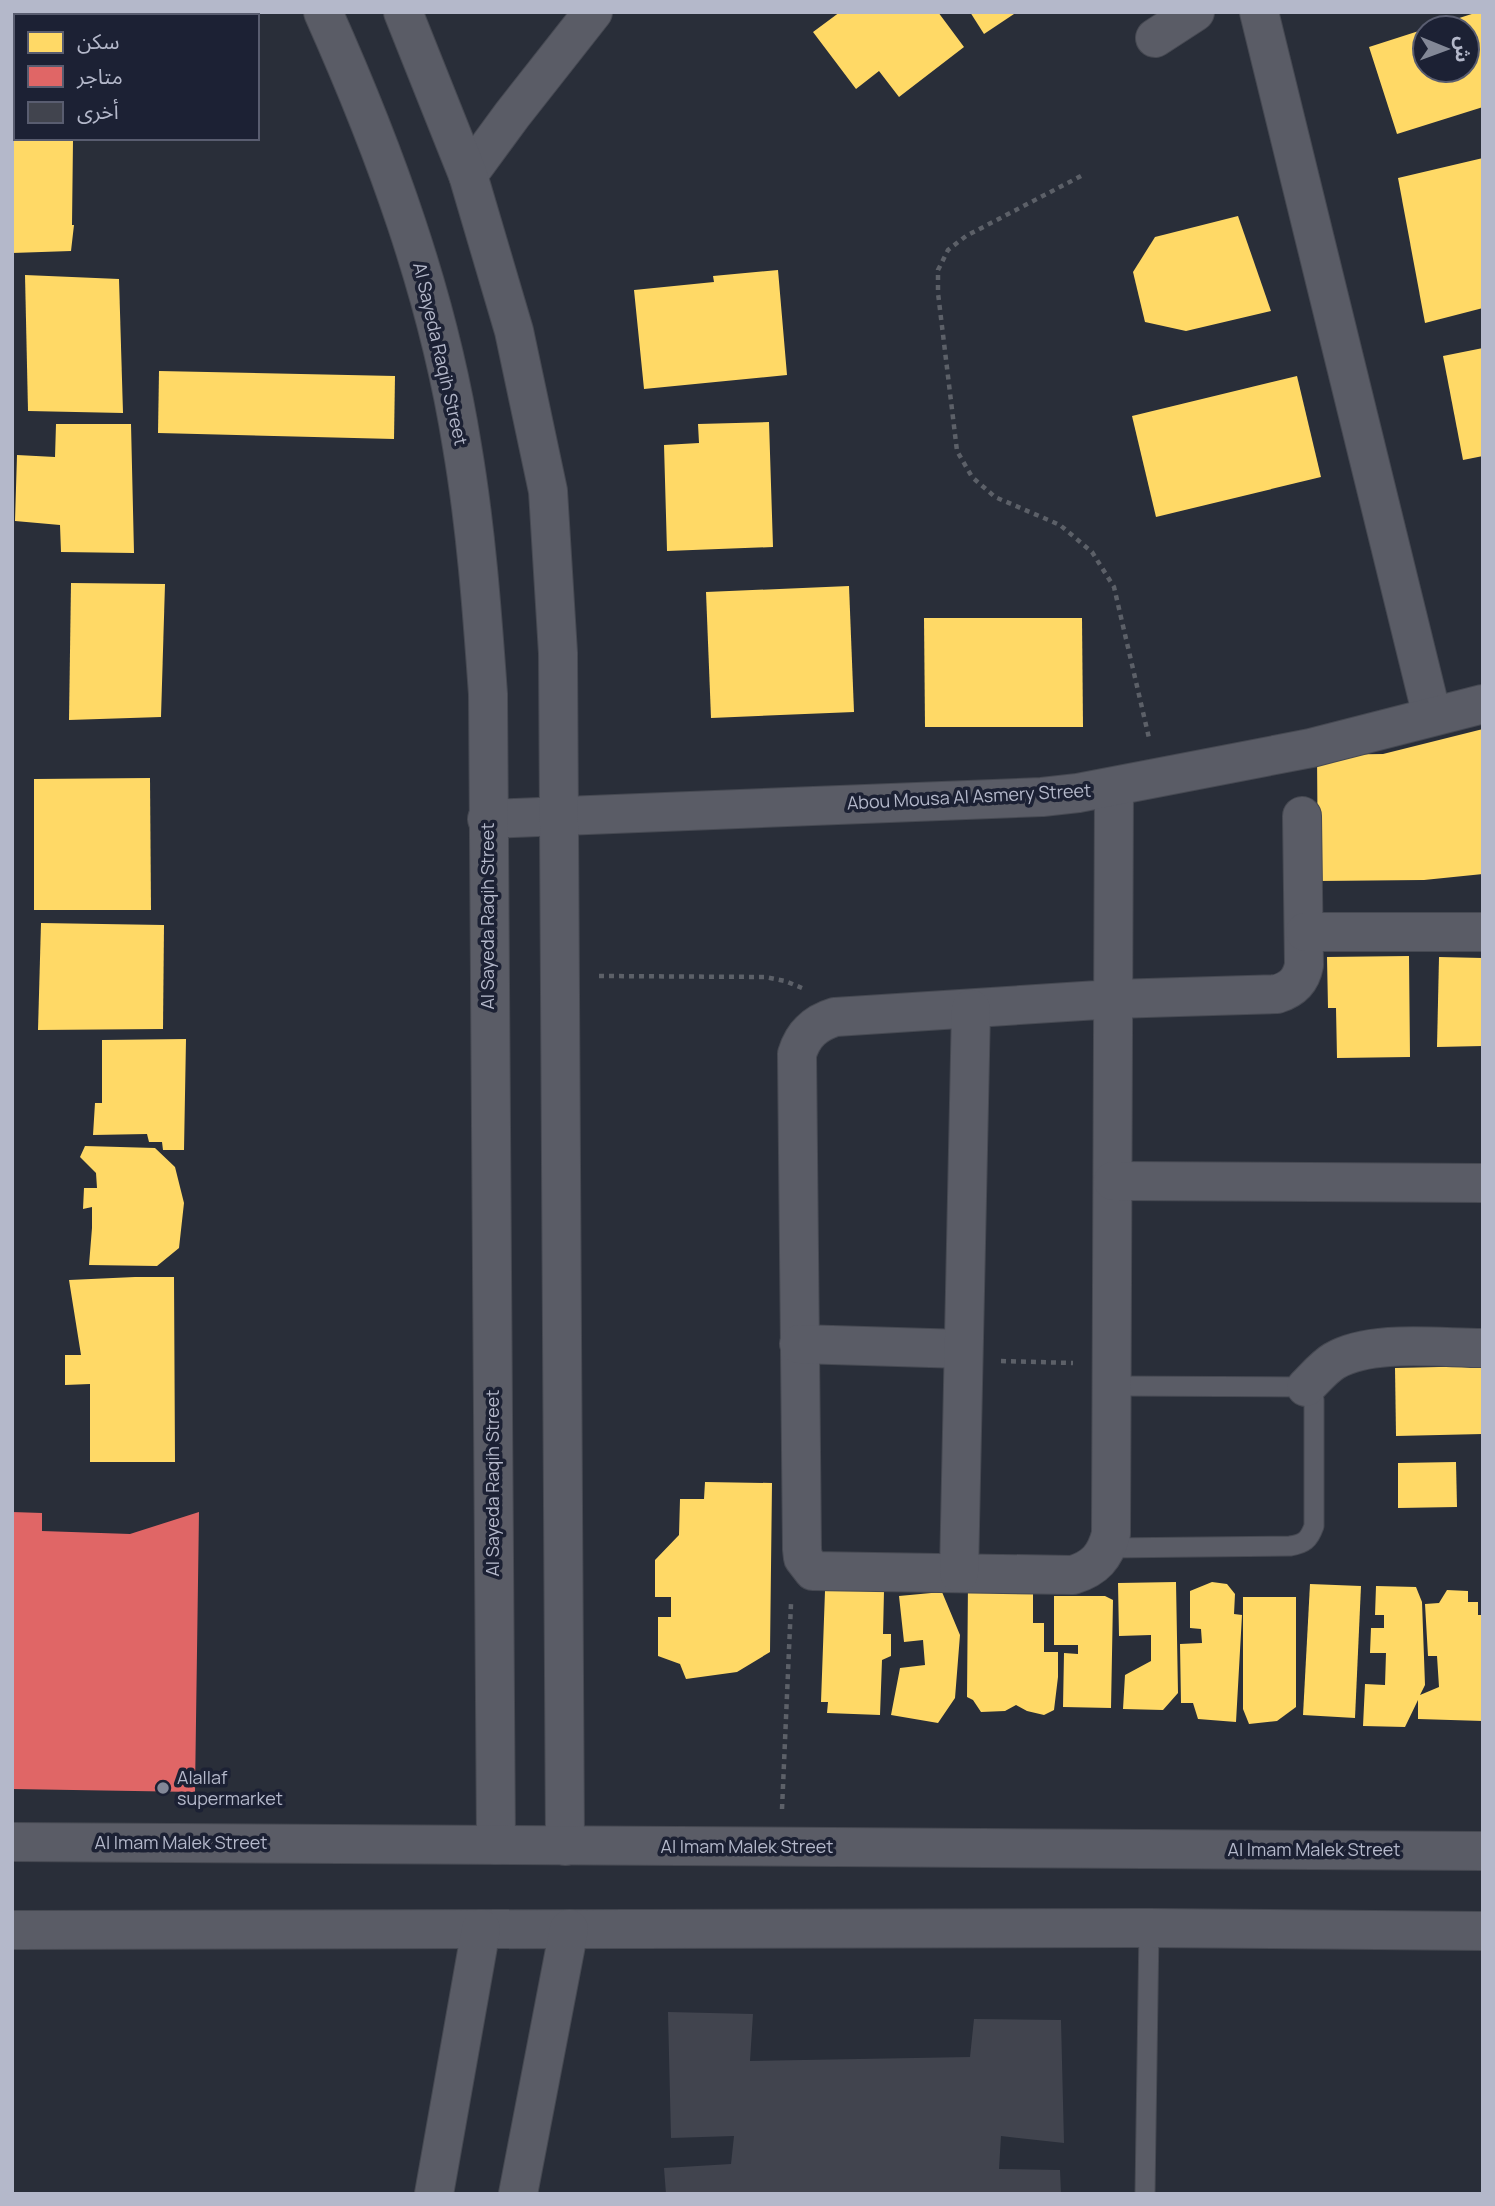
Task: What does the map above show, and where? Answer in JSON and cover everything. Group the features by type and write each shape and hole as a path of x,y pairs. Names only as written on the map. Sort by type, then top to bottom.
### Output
{"street":[{"name":"Al Sayeda Raqih Street","path":"323,12 400,200 436,321 462,443 480,568 488,694 496,1845"},
{"path":"403,12 468,175 514,331 548,491 558,653 565,1846"},
{"path":"468,175 593,12"},
{"path":"1155,38 1195,12"},
{"path":"1259,12 1432,716"},
{"name":"Abou Mousa Al Asmery Street","path":"487,819 1042,797 1158,779 1311,748 1483,704"},
{"path":"1114,787 1114,999 1111,1534 1107,1548 1099,1561 1087,1570 1073,1575 813,1571 803,1558 802,1549 799,1344 797,1054 806,1033 816,1025 835,1017 1114,999 1277,994 1287,990 1302,975 1305,932 1302,816"},
{"path":"1305,932 1483,932"},
{"path":"959,1573 971,1009"},
{"path":"1113,1181 1483,1183"},
{"path":"799,1344 963,1349"},
{"path":"1306,1387 1331,1363 1347,1354 1368,1348 1483,1348"},
{"name":"Al Imam Malek Street","path":"12,1842 1483,1851"},
{"path":"12,1930 1149,1928 1483,1931"},
{"path":"434,2194 481,1929"},
{"path":"518,2194 569,1929"}],"lane":[{"path":"1107,1548 1301,1545 1310,1537 1314,1527 1314,1400 1312,1392 1306,1387 1112,1375"},
{"path":"1145,2194 1149,1928"}],"path":[{"path":"1081,176 966,236 948,250 938,270 938,293 957,451 972,477 995,496 1060,526 1092,552 1114,587 1158,779"},
{"path":"560,975 765,977 803,989 816,1025"},
{"path":"963,1349 972,1356 995,1361 1112,1375"},
{"path":"781,1847 790,1614 795,1588 807,1565"}],"building: سكن":[{"path":"840,12 938,12 964,47 899,97 879,71 856,89 813,32"},
{"path":"970,12 1017,12 984,34"},
{"path":"1483,12 1483,107 1397,134 1369,47 1411,34 1411,84 1481,84 1481,14 1472,14"},
{"path":"12,139 73,140 74,225 71,251 12,253"},
{"path":"1483,158 1483,308 1425,323 1398,178"},
{"path":"1238,216 1271,311 1186,331 1145,322 1133,272 1155,237"},
{"path":"778,270 787,375 644,389 634,290 714,282 713,276"},
{"path":"25,275 119,279 123,413 28,411"},
{"path":"1483,348 1483,456 1463,460 1443,356"},
{"path":"159,371 395,376 394,439 158,433"},
{"path":"1297,376 1321,477 1156,517 1132,416"},
{"path":"769,422 773,547 667,551 664,445 699,443 698,424"},
{"path":"56,424 131,424 134,553 61,552 60,525 15,521 17,455 55,457"},
{"path":"71,583 165,584 161,717 69,720"},
{"path":"849,586 854,712 711,718 706,592"},
{"path":"924,618 1082,618 1083,727 925,727"},
{"path":"1483,729 1483,874 1424,880 1318,881 1317,755 1383,754"},
{"path":"150,778 151,910 34,910 34,779"},
{"path":"41,923 164,925 163,1029 38,1030"},
{"path":"1409,956 1410,1057 1337,1058 1336,1008 1328,1008 1327,957"},
{"path":"1439,957 1483,958 1483,1046 1437,1047"},
{"path":"186,1039 184,1150 163,1150 162,1142 149,1142 147,1134 93,1135 95,1103 102,1103 102,1040"},
{"path":"85,1146 155,1148 175,1167 184,1203 179,1248 157,1266 89,1265 92,1207 83,1209 84,1188 97,1188 96,1173 80,1157"},
{"path":"174,1277 175,1462 90,1462 90,1384 65,1385 65,1355 81,1355 69,1280"},
{"path":"1483,1366 1483,1434 1396,1436 1395,1368"},
{"path":"1456,1462 1457,1507 1398,1508 1398,1463"},
{"path":"705,1482 772,1483 770,1652 737,1672 686,1679 680,1664 658,1656 658,1617 671,1617 671,1597 655,1597 655,1560 679,1535 680,1499 704,1499"},
{"path":"968,1581 1033,1589 1033,1623 1044,1623 1044,1652 1058,1652 1054,1710 1044,1715 1016,1705 1005,1711 981,1712 973,1700 967,1697"},
{"path":"1176,1582 1178,1693 1163,1710 1123,1709 1125,1675 1151,1661 1151,1635 1119,1636 1118,1583"},
{"path":"1212,1582 1227,1584 1235,1594 1234,1614 1242,1615 1236,1722 1198,1719 1193,1703 1181,1703 1180,1644 1202,1643 1201,1629 1190,1628 1190,1591"},
{"path":"1310,1584 1361,1586 1355,1718 1303,1715"},
{"path":"1376,1586 1416,1587 1422,1602 1425,1685 1420,1695 1439,1687 1437,1656 1428,1656 1425,1604 1439,1603 1447,1590 1468,1591 1468,1602 1478,1602 1478,1615 1483,1615 1483,1721 1418,1719 1418,1700 1405,1727 1363,1726 1365,1684 1385,1685 1386,1653 1370,1653 1371,1628 1384,1628 1384,1615 1375,1615"},
{"path":"836,1588 884,1591 883,1634 891,1634 891,1656 882,1660 880,1715 827,1713 828,1702 821,1702 825,1591"},
{"path":"942,1592 960,1635 955,1698 938,1723 891,1715 900,1668 925,1665 923,1640 904,1642 899,1596"},
{"path":"1054,1596 1105,1596 1113,1600 1111,1708 1063,1707 1064,1653 1078,1654 1078,1645 1054,1645"},
{"path":"1243,1597 1296,1597 1296,1707 1277,1721 1249,1724 1243,1709"}],"building: متاجر":[{"path":"12,1512 42,1513 42,1531 130,1534 199,1512 195,1792 12,1789"}],"building: أخرى":[{"path":"668,2012 753,2014 750,2061 970,2057 974,2019 1061,2020 1064,2143 1001,2136 999,2169 1060,2170 1061,2194 666,2194 664,2168 731,2164 734,2136 671,2138"}],"place":[{"name":"Alallaf supermarket","path":"163,1788"}]}
